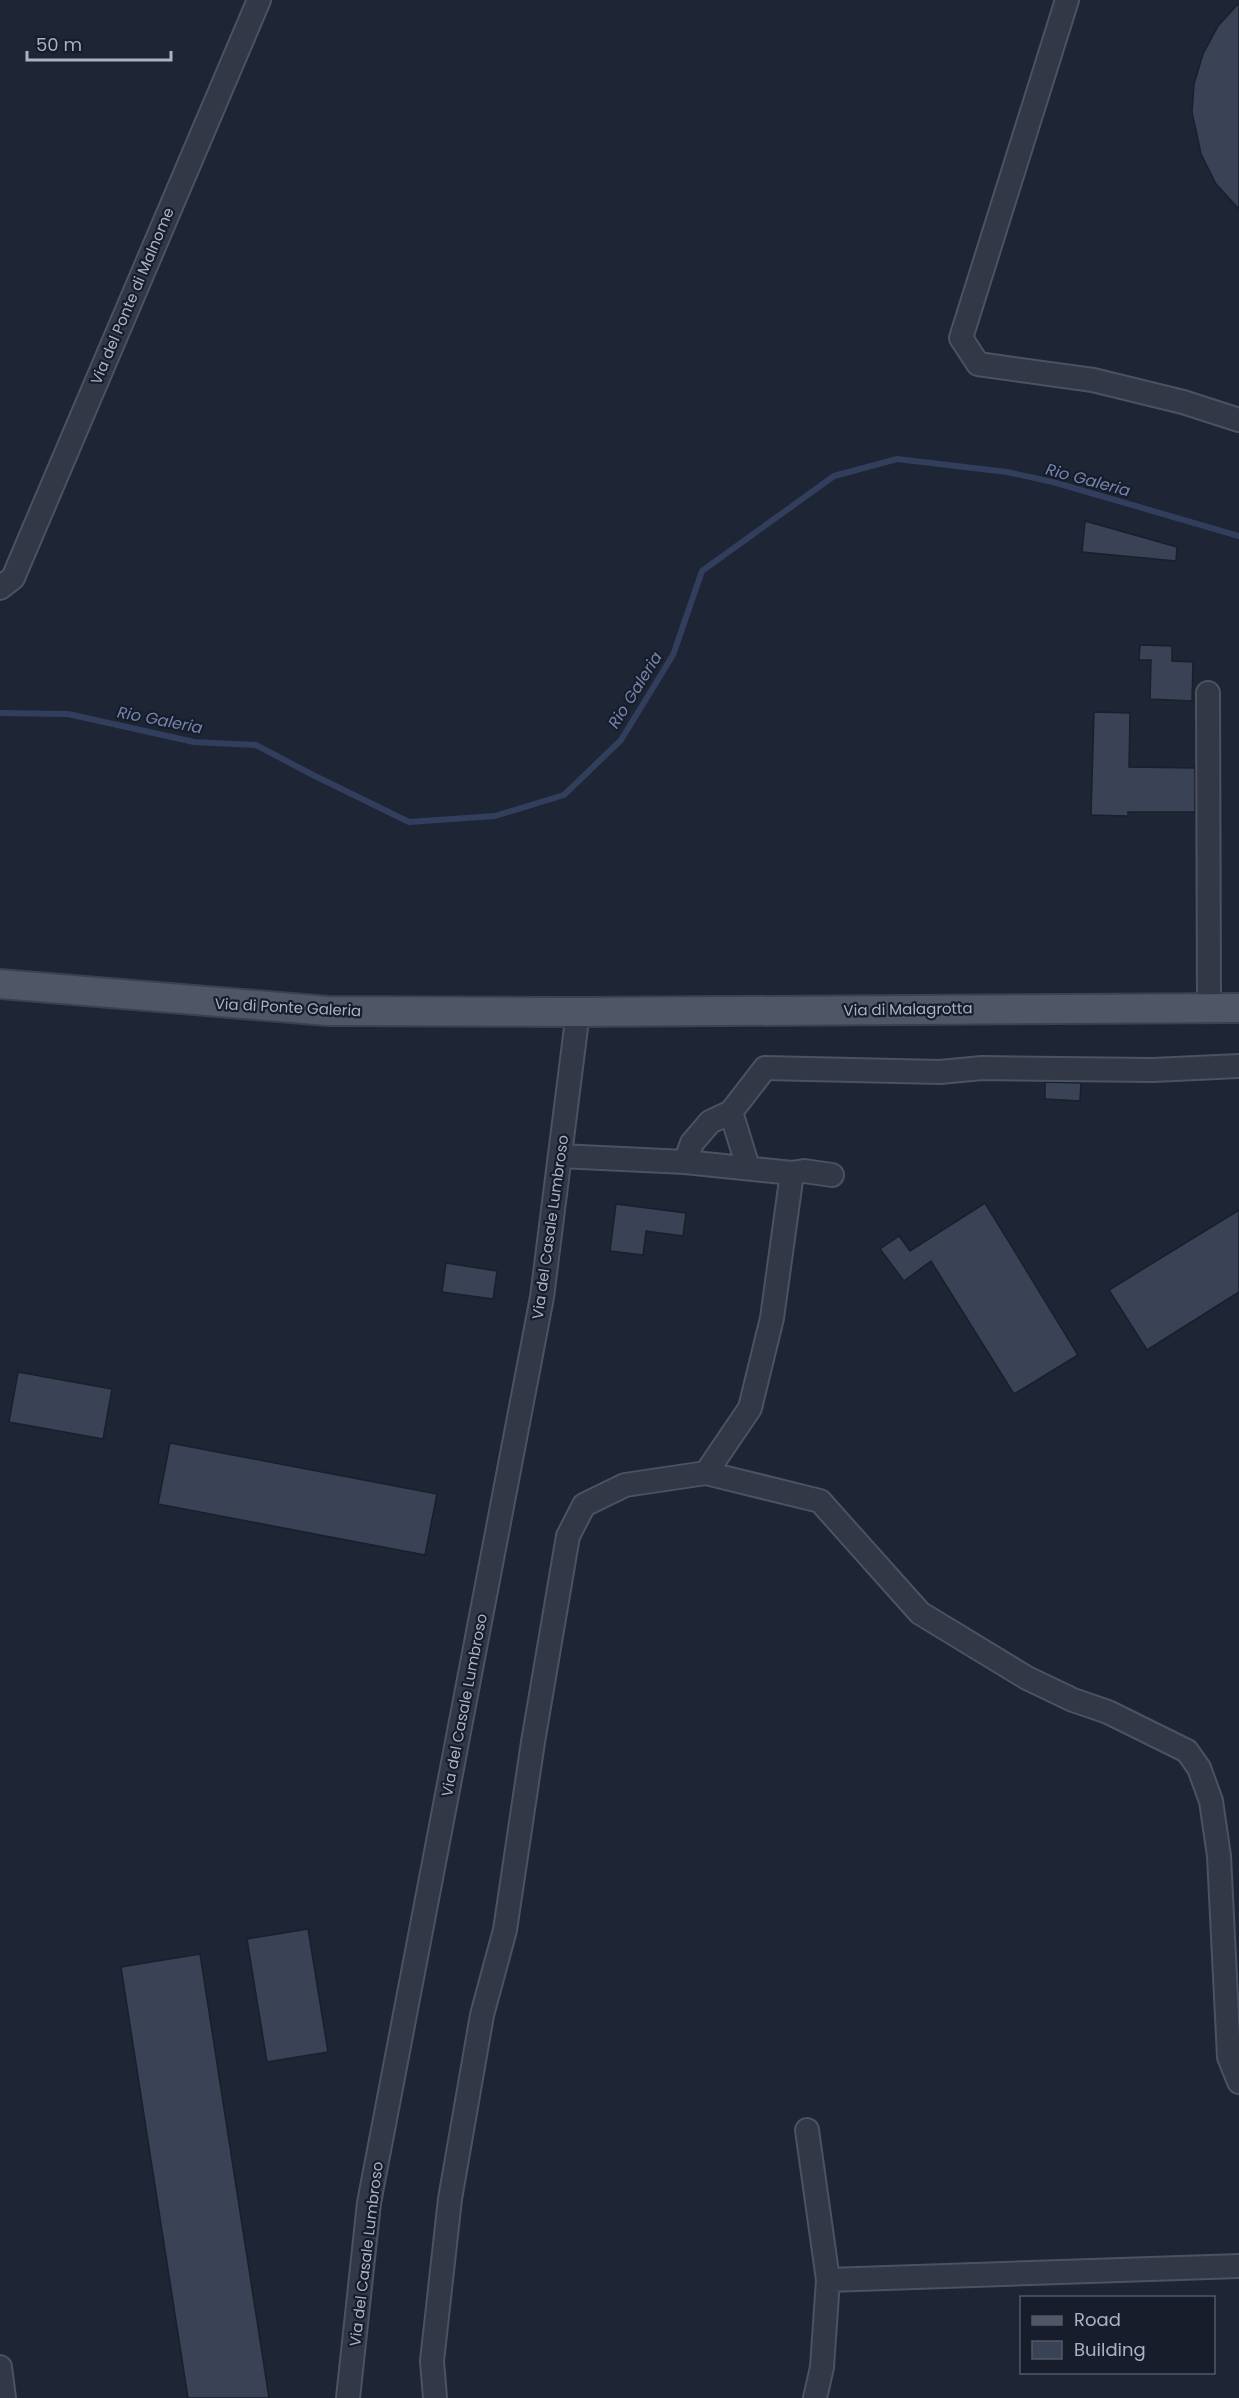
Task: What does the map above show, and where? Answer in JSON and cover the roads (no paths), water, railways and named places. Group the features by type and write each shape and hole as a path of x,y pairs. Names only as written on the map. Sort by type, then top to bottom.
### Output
{"main road":[{"name":"Via di Ponte Galeria","path":"0,984 328,1011 578,1012"},
{"name":"Via di Malagrotta","path":"578,1012 1239,1008"}],"street":[{"name":"Via del Ponte di Malnome","path":"0,588 13,578 259,0"},
{"path":"1067,0 961,338 978,364 1093,380 1183,402 1239,420"},
{"path":"1208,693 1209,1008"},
{"name":"Via del Casale Lumbroso","path":"348,2398 369,2203 537,1326 578,1012"},
{"path":"685,1162 692,1143 710,1122 731,1112 765,1068 940,1072 982,1068 1153,1070 1239,1066"},
{"path":"731,1112 748,1167"},
{"path":"560,1156 685,1162 832,1175"},
{"path":"706,1473 750,1408 772,1318 792,1173"},
{"path":"435,2398 432,2361 450,2199 482,2015 505,1930 533,1742 568,1536 584,1505 625,1485 706,1473 820,1501 920,1613 1027,1678 1073,1700 1108,1712 1187,1751 1199,1768 1211,1801 1219,1856 1229,2057 1239,2082"},
{"path":"807,2130 828,2280 822,2367 816,2398"},
{"path":"828,2280 1239,2266"},
{"path":"0,2367 4,2398"}],"waterway":[{"name":"Rio Galeria","path":"0,713 68,714 194,742 256,745 409,822 495,816 564,795 621,740 673,655 702,571 834,476 897,459 1007,472 1053,482 1239,536"}]}
